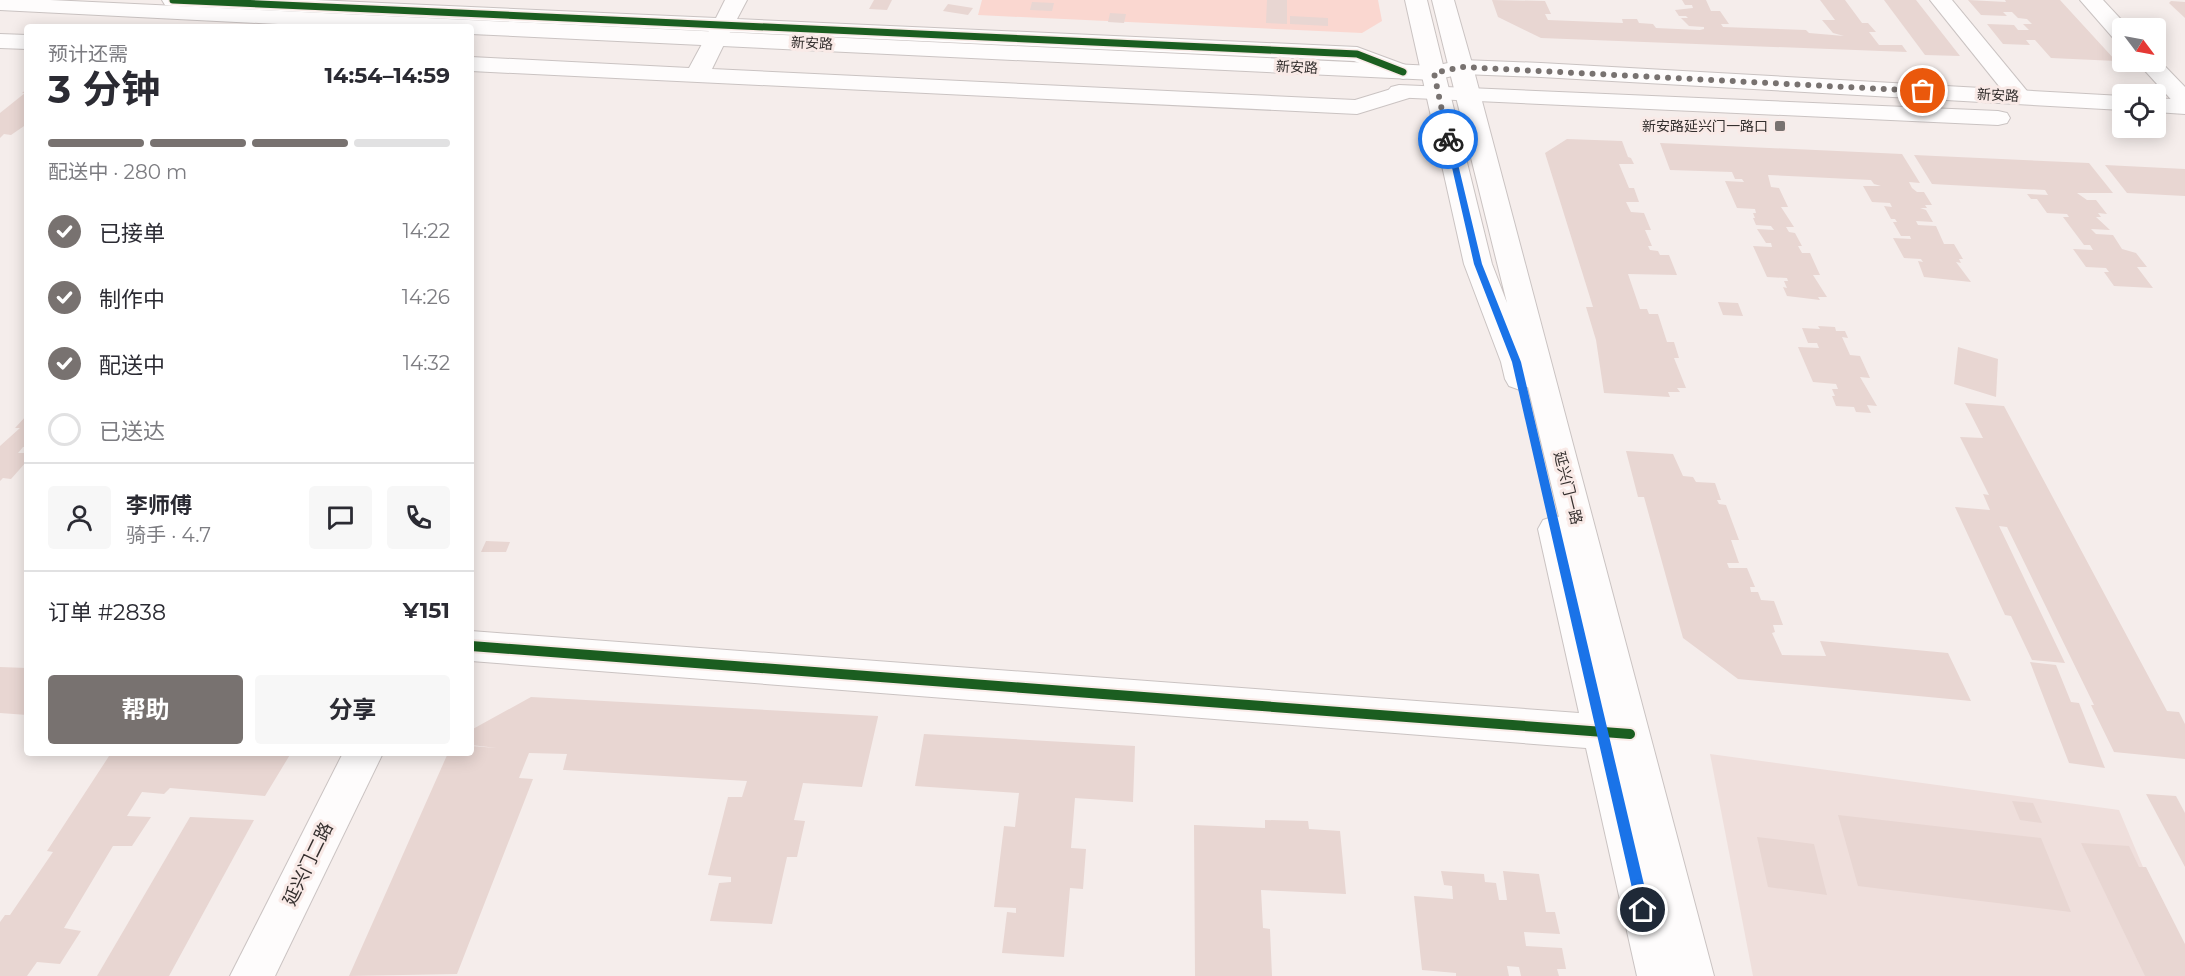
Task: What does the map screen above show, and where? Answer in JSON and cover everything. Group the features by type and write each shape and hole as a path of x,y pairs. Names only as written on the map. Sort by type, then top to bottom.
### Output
{"street":[{"path":"173,0 431,24"},
{"path":"710,50 736,0"},
{"name":"延兴门一路","path":"1416,0 1435,82 1616,734 1692,976"},
{"name":"延兴门一路","path":"1435,82 1443,0"},
{"path":"1941,0 2019,96"},
{"path":"2091,0 2112,23"},
{"name":"新安路","path":"0,4 410,24"},
{"path":"0,25 24,26"},
{"name":"新安路","path":"474,27 710,50"},
{"path":"474,28 710,50"},
{"path":"0,40 24,42"},
{"name":"新安路","path":"474,48 710,50 1435,82 2019,96 2112,102"},
{"path":"474,64 710,50 1356,54 1435,82"},
{"path":"2157,72 2185,101"},
{"name":"新安路","path":"1435,82 1882,112 2112,124"},
{"path":"2166,106 2185,107"},
{"path":"2166,127 2185,128"},
{"path":"474,646 1616,734"},
{"name":"延兴门一路","path":"1616,734 1659,976"},
{"name":"延兴门二路","path":"252,976 362,756"}],"shaded area":[{"path":"982,0 1378,0 1382,21 1362,33 978,15"},
{"path":"1710,754 2119,810 2185,967 2185,976 1753,976"}],"building":[{"path":"874,0 892,0 887,10 869,9"},
{"path":"1267,0 1287,0 1287,24 1266,23"},
{"path":"1492,0 1545,1 1551,14 1545,14 1548,20 1623,23 1622,19 1637,19 1639,23 1653,24 1656,28 1700,30 1704,27 1689,26 1681,18 1688,18 1679,16 1675,10 1693,8 1692,5 1685,5 1682,0 1706,0 1711,11 1720,11 1729,24 1721,24 1723,27 1806,30 1809,33 1844,36 1833,33 1822,20 1835,20 1820,0 1845,0 1862,23 1868,23 1876,32 1869,32 1879,45 1902,45 1907,52 1541,38 1498,17"},
{"path":"1884,0 1916,0 1960,56 1925,55"},
{"path":"1968,0 2006,2 2005,0 2060,0 2112,57 2112,61 2051,58 2035,40 2026,40 2030,45 2003,44 1987,24 2014,25 2018,30 2029,30 2023,24 2032,24 2027,19 2018,18 2012,12 2003,12 2007,16 1981,15"},
{"path":"2171,1 2185,2 2185,18 2169,3"},
{"path":"1032,2 1054,3 1052,11 1030,10"},
{"path":"948,4 973,8 968,15 943,11"},
{"path":"1110,13 1126,14 1124,23 1108,22"},
{"path":"1290,16 1328,18 1328,26 1290,24"},
{"path":"24,94 24,126 11,135 4,134 0,138 0,113"},
{"path":"1567,139 1622,141 1628,157 1634,164 1619,164 1629,188 1634,188 1639,202 1626,202 1631,212 1644,213 1651,230 1645,230 1652,246 1648,246 1650,250 1658,251 1660,255 1669,255 1677,275 1628,274 1640,309 1647,309 1649,314 1658,314 1667,342 1674,342 1679,358 1674,358 1686,388 1677,388 1680,392 1668,392 1670,397 1604,393 1596,340 1586,307 1593,307 1545,153"},
{"path":"1660,143 1902,154 1920,183 1909,182 1912,188 1917,192 1924,192 1932,205 1920,208 1926,210 1933,222 1916,221 1918,225 1936,226 1944,244 1954,244 1963,259 1959,259 1961,263 1956,262 1971,282 1924,277 1918,261 1923,262 1921,259 1904,258 1893,238 1911,239 1910,236 1901,236 1893,222 1897,222 1891,219 1884,206 1892,207 1890,203 1872,202 1863,186 1881,186 1874,184 1871,180 1768,175 1771,187 1779,188 1788,207 1781,207 1794,227 1786,227 1789,232 1795,233 1802,246 1798,246 1802,253 1810,253 1820,275 1813,275 1827,297 1818,297 1820,300 1787,296 1783,287 1787,288 1784,281 1788,281 1787,278 1767,277 1753,246 1772,247 1771,243 1766,243 1757,229 1774,230 1771,226 1756,225 1753,218 1755,218 1753,213 1756,213 1755,209 1737,208 1725,181 1744,182 1742,179 1735,179 1732,172 1670,170"},
{"path":"1914,155 2089,163 2113,193 2077,193 2087,200 2096,200 2107,214 2098,213 2101,217 2096,217 2110,230 2091,229 2096,234 2113,235 2122,249 2136,253 2147,267 2137,267 2153,288 2114,286 2104,272 2109,272 2106,268 2086,267 2073,249 2093,250 2090,245 2084,245 2063,217 2069,217 2067,214 2047,213 2037,199 2031,199 2027,194 2048,195 2045,190 1932,184"},
{"path":"2105,165 2185,169 2185,196 2127,193"},
{"path":"1718,302 1738,303 1743,316 1723,315"},
{"path":"1818,326 1835,327 1836,331 1845,331 1848,338 1842,337 1850,355 1860,356 1870,378 1860,377 1877,406 1867,405 1871,413 1856,412 1854,407 1836,406 1832,389 1838,389 1836,384 1813,382 1798,347 1819,348 1817,343 1808,343 1802,328 1820,329"},
{"path":"1958,347 1998,359 1996,397 1954,384"},
{"path":"1965,403 2004,406 2167,711 2179,712 2185,724 2185,759 2114,752 2091,705 2094,705 2007,527 1999,526 2065,663 2032,660 2011,616 2005,615 1955,507 1990,510 1983,494 1989,495 1960,437 1983,438"},
{"path":"24,418 24,447 18,453 24,453 24,464 11,479 3,478 0,481 0,446 20,428 15,428"},
{"path":"1626,451 1673,454 1683,476 1693,477 1696,482 1715,483 1721,500 1717,500 1719,504 1726,505 1739,540 1731,540 1739,563 1727,563 1729,568 1747,568 1755,587 1750,587 1751,592 1758,592 1761,600 1774,601 1783,625 1773,625 1775,632 1772,633 1782,655 1826,656 1820,641 1948,653 1971,701 1738,679 1683,638 1644,497 1638,497"},
{"path":"486,541 510,542 506,552 481,552"},
{"path":"2030,662 2056,665 2071,702 2079,703 2105,768 2069,763"},
{"path":"0,667 24,668 24,715 0,713"},
{"path":"531,697 878,716 862,787 803,783 794,820 805,821 797,857 787,857 772,924 710,921 719,883 731,882 731,877 708,875 728,797 742,797 747,781 563,770 567,754 529,753 519,778 533,779 457,974 349,976 447,756 474,756 474,746 497,748 474,745 474,728"},
{"path":"924,734 1135,746 1133,802 1075,798 1071,848 1086,849 1083,889 1070,888 1064,957 1002,953 1007,912 1016,913 1016,908 994,907 1004,826 1015,827 1019,793 915,786"},
{"path":"109,756 289,756 265,796 170,788 164,794 142,792 127,816 151,817 132,846 113,846 64,928 81,931 60,964 37,962 27,976 0,976 0,922 5,915 10,915 53,852 47,851"},
{"path":"2146,794 2176,796 2185,813 2185,867"},
{"path":"2012,801 2033,803 2042,823 2020,820"},
{"path":"1838,815 2041,838 2071,912 1858,886"},
{"path":"190,817 254,820 169,976 97,976"},
{"path":"1265,820 1308,821 1309,829 1340,831 1346,894 1261,890 1263,928 1270,929 1272,976 1195,976 1194,825 1265,828"},
{"path":"1757,837 1814,844 1827,895 1768,887"},
{"path":"2081,843 2129,846 2139,867 2146,867 2185,944 2185,976 2145,976"},
{"path":"1441,871 1484,874 1485,882 1496,883 1499,900 1507,900 1503,871 1539,874 1546,912 1555,912 1560,934 1524,932 1526,946 1562,948 1566,969 1557,969 1559,976 1521,976 1519,967 1507,966 1509,976 1456,976 1456,973 1422,970 1414,896 1453,899 1452,886 1444,885"}],"cycle path":[{"path":"173,0 1357,54 1403,72"},
{"path":"474,646 1630,734"}],"way so far":[{"path":"1448,139 1434,73 1462,67 1923,91"}],"place":[{"name":"新安路延兴门一路口","path":"1780,126"}],"route":[{"path":"1448,139 1478,264 1516,362 1643,910"}]}
